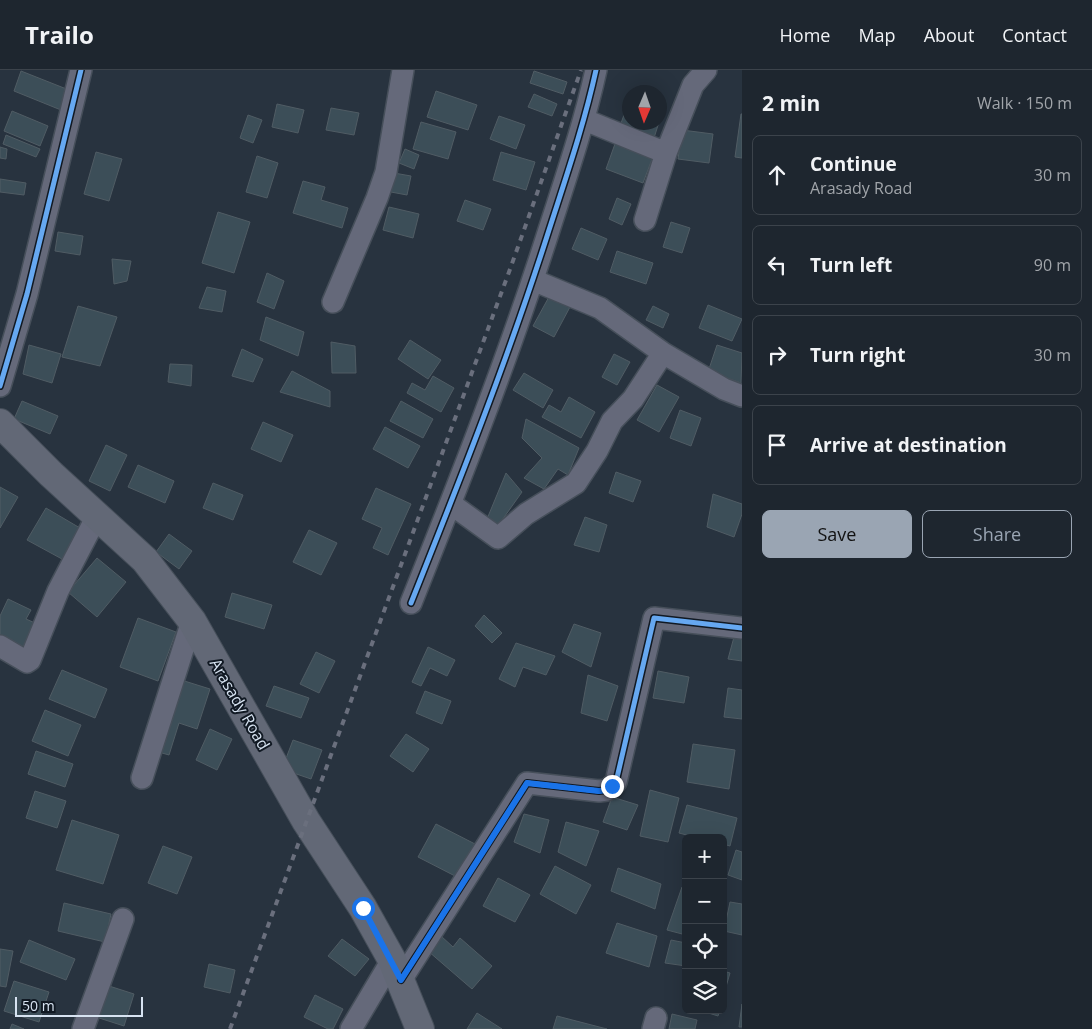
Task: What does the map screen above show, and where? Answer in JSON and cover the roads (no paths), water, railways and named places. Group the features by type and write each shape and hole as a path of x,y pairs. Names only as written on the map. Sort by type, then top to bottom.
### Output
{"main road":[{"name":"Arasady Road","path":"0,423 51,474 145,560 192,621 306,821 363,908 396,970 420,1029"}],"street":[{"path":"0,386 27,294 81,70"},
{"path":"333,302 386,172 403,70"},
{"path":"411,603 483,421 533,280 584,120 596,70"},
{"path":"645,220 666,153 693,85 706,70"},
{"path":"584,120 666,153"},
{"path":"533,280 600,308 663,353 724,389 742,396"},
{"path":"451,504 498,538 526,514 576,483 597,451 612,421 632,399 663,353"},
{"path":"0,646 23,661 27,662 30,660 58,591 96,516"},
{"path":"351,1029 396,970 527,783 599,791 607,790 616,782 654,618 742,628"},
{"path":"142,778 192,621"},
{"path":"83,1029 124,919"}],"railway":[{"path":"230,1029 509,272 581,70"}]}
